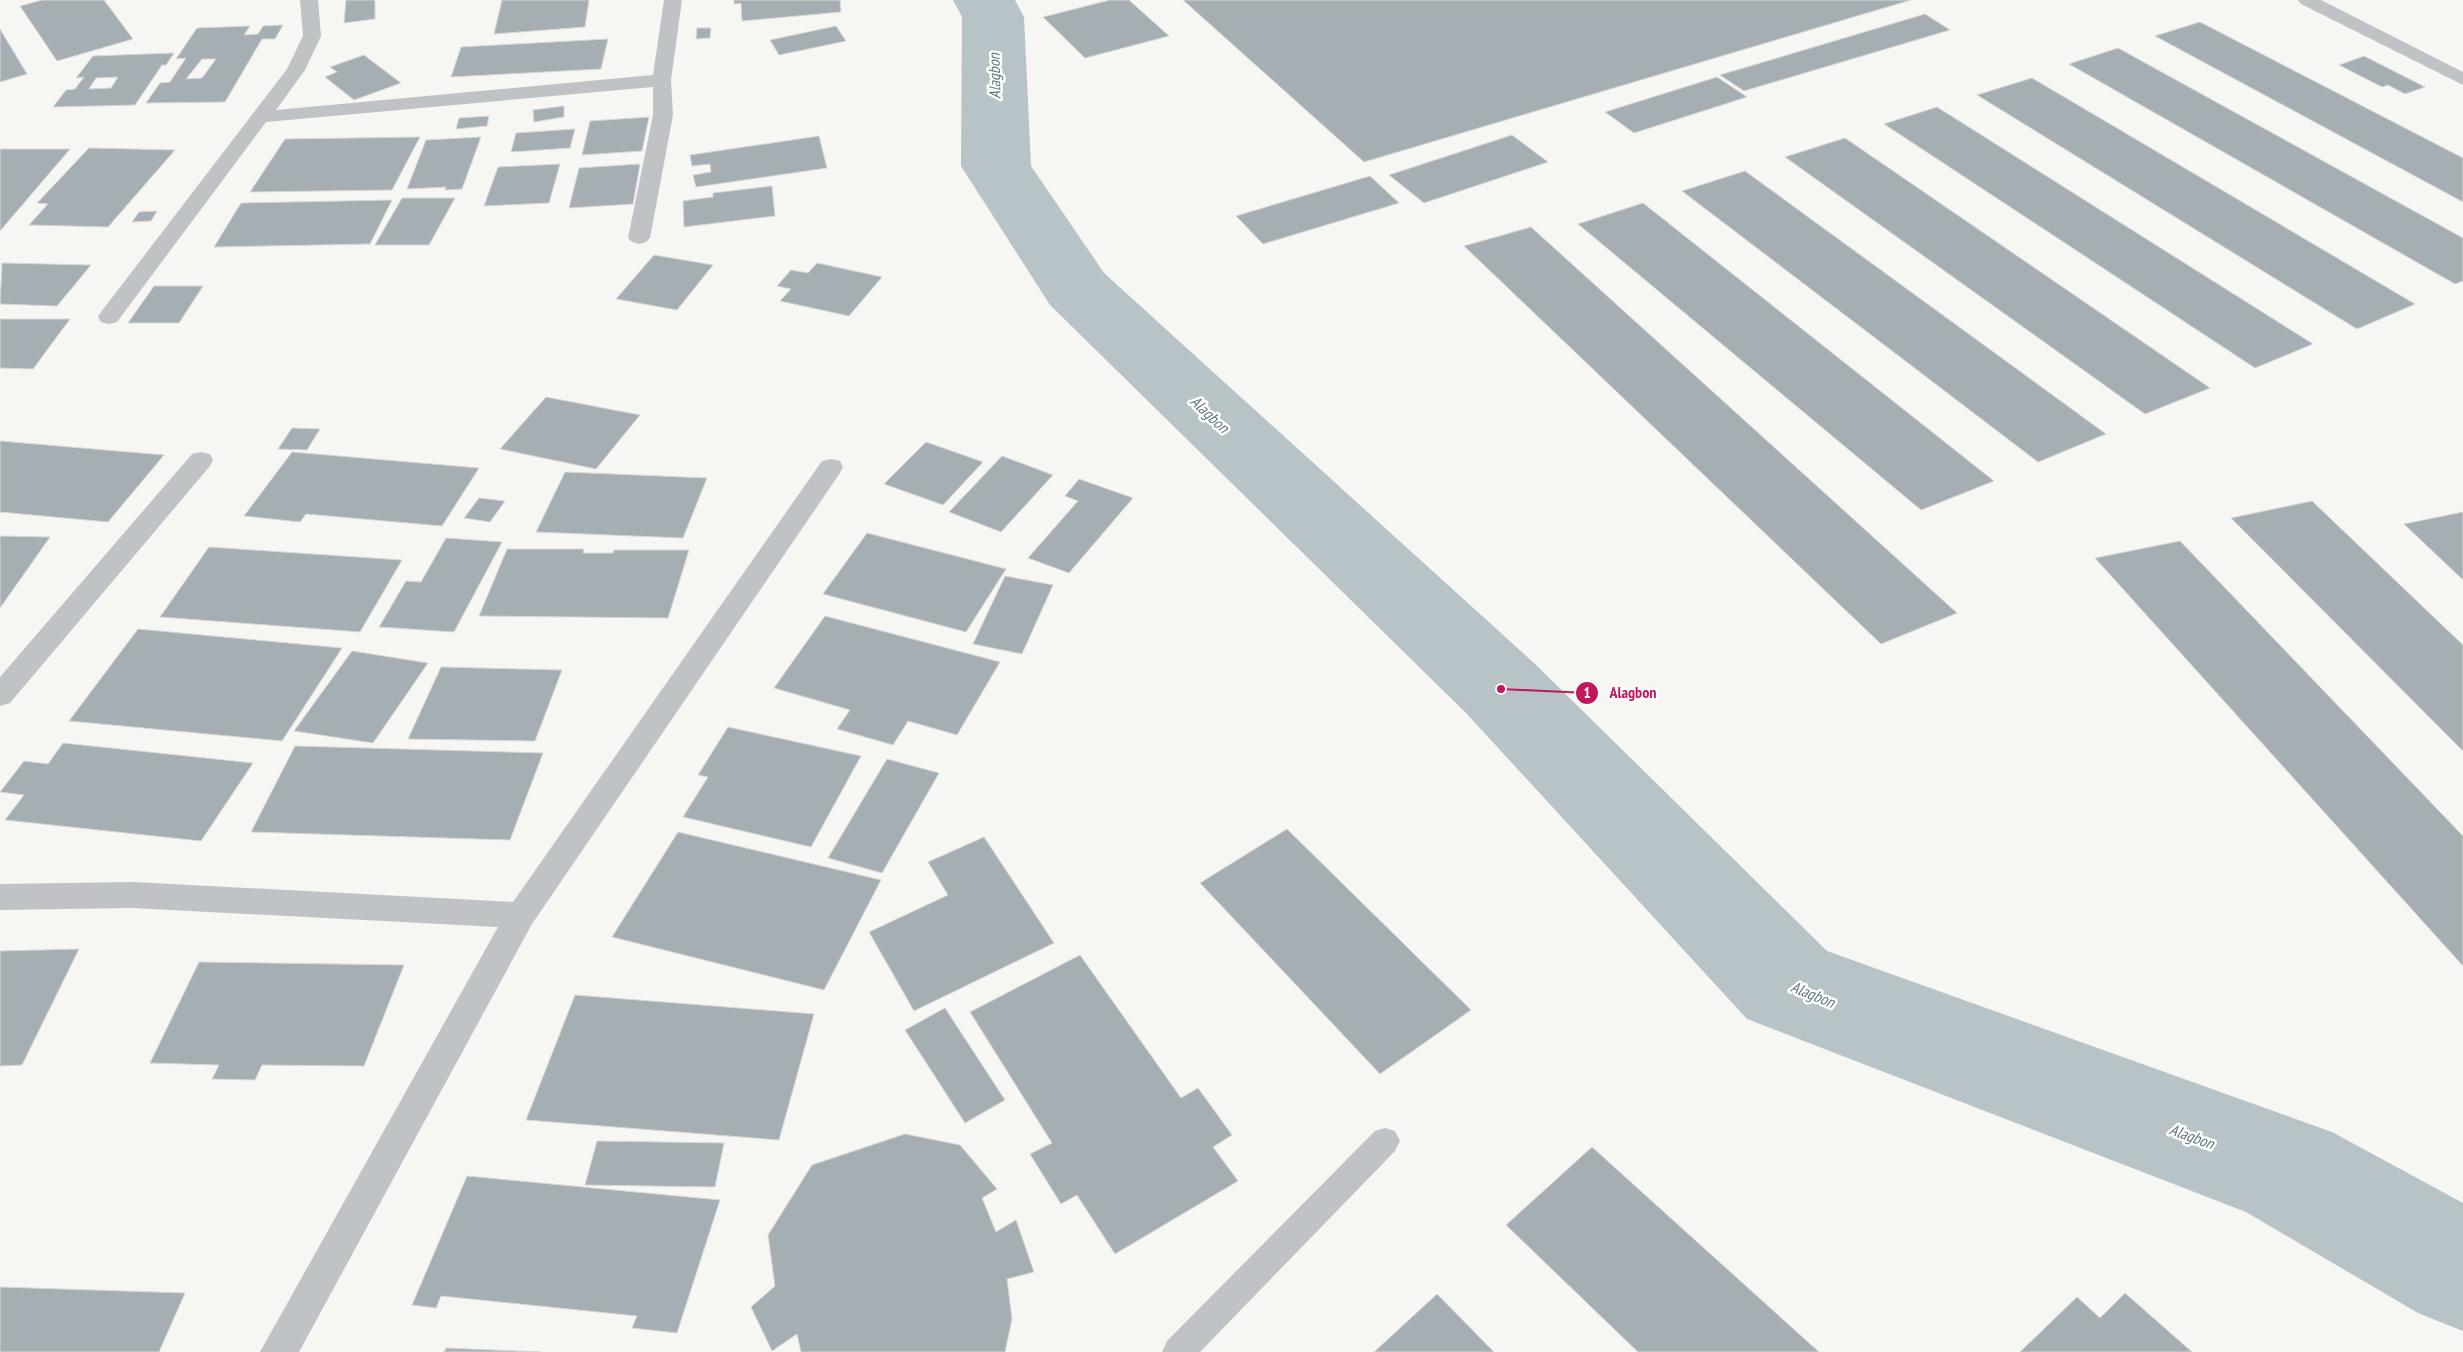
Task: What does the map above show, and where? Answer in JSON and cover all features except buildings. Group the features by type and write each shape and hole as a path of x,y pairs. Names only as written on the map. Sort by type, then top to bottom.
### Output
{"street":[{"path":"109,317 296,70 312,36 309,0"},
{"path":"639,238 663,115 662,80 673,0"},
{"path":"2308,0 2463,79"},
{"path":"261,117 662,80"},
{"path":"0,696 201,460"},
{"path":"279,1352 521,915 831,467"},
{"path":"0,897 133,895 521,915"}],"lane":[{"path":"1178,1352 1385,1141"}],"waterway":[{"name":"Alagbon","path":"984,0 993,17 996,166 1077,289 1501,689 1787,985 2289,1172 2463,1270"}],"place":[{"name":"Alagbon","path":"1501,689"}]}
